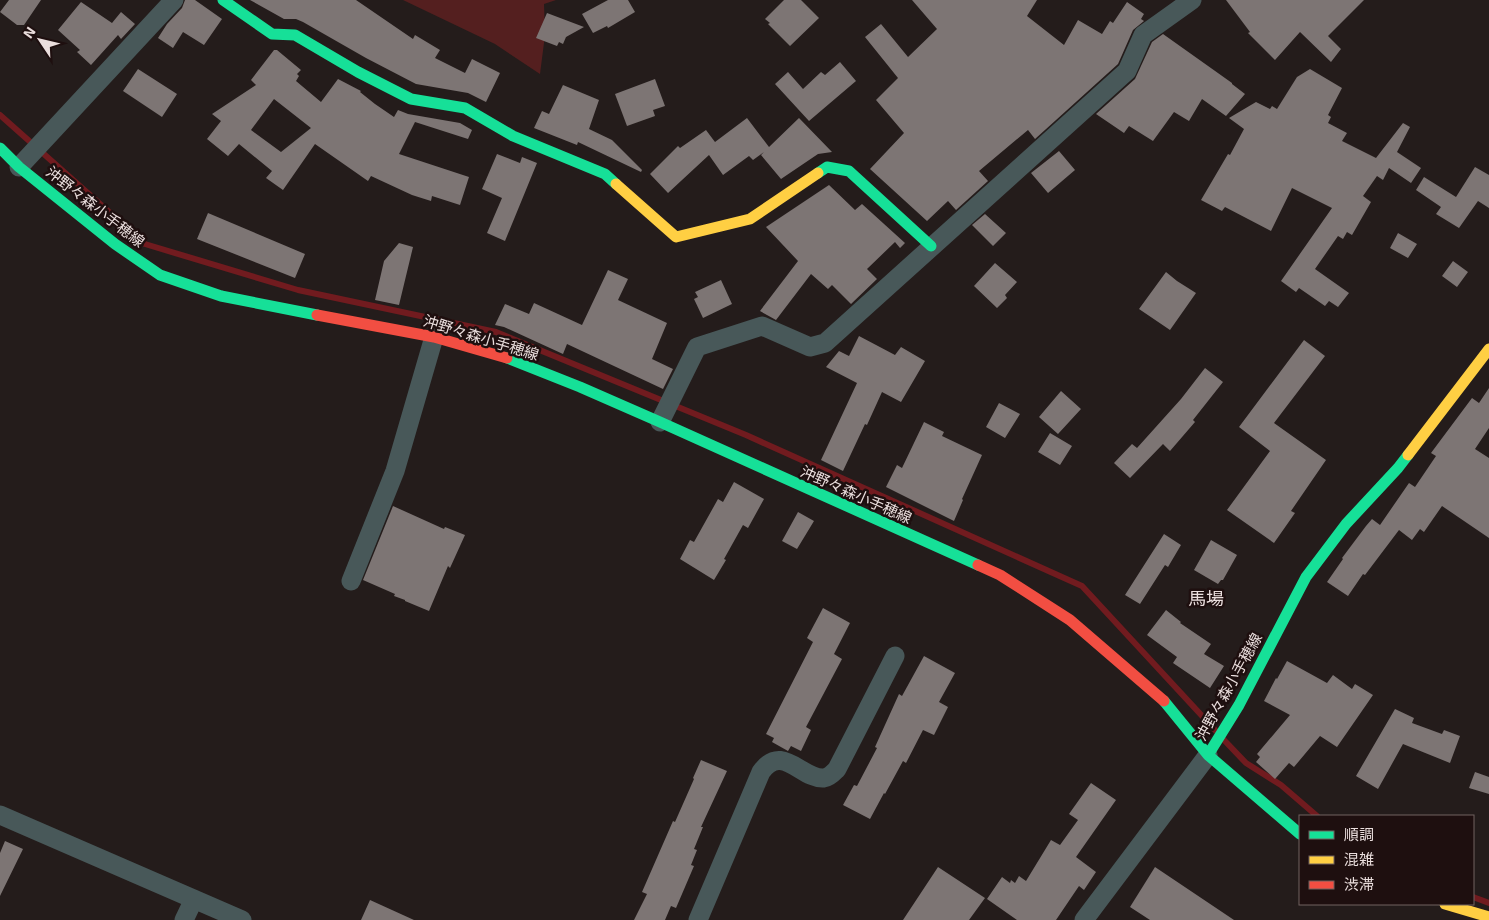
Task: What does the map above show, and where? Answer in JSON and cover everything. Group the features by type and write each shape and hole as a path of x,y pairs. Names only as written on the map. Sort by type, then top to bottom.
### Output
{"main road":[{"path":"223,0 272,34 296,35 358,72 411,99 466,108 512,136 605,174 676,237 750,219 827,167 849,171 931,246"},
{"name":"沖野々森小手穂線","path":"0,148 19,167 115,244 160,275 221,296 434,337 509,359 660,422 1000,575 1070,620 1163,700 1208,755 1239,705 1306,577 1346,524 1398,468 1489,349"},
{"path":"1208,755 1299,833"},
{"path":"1448,905 1489,917"}],"street":[{"path":"19,167 174,0"},
{"path":"660,422 697,347 762,326 810,347 825,342 1127,71 1142,34 1192,0"},
{"path":"351,580 396,471 434,337"},
{"path":"698,920 761,772 767,764 777,760 790,763 814,776 823,778 831,776 837,769 895,656"},
{"path":"1084,920 1208,755"},
{"path":"0,815 242,920"},
{"path":"184,920 194,899"}],"shaded area":[{"path":"403,0 556,0 544,4 545,35 540,74 495,44"}],"building":[{"path":"9,0 41,0 24,25 17,25 0,12"},
{"path":"185,0 195,0 222,19 204,45 183,32 173,48 158,38 167,24 182,8"},
{"path":"250,0 356,0 413,39 415,35 440,50 435,58 465,73 472,59 500,73 486,102 468,93 416,84 303,22 296,19 284,19"},
{"path":"608,0 628,0 635,12 608,28 607,26 593,33 582,14"},
{"path":"784,0 801,0 819,18 790,46 765,19"},
{"path":"912,0 1037,0 1027,16 1064,45 1078,20 1102,34 1110,21 1113,23 1127,2 1144,14 1141,19 1144,21 1133,30 1118,64 1035,139 1028,130 979,171 988,181 956,210 948,201 927,221 870,169 904,133 876,100 898,78 865,37 881,24 908,57 937,29"},
{"path":"1226,0 1364,0 1328,36 1341,49 1331,62 1300,32 1275,60 1248,33 1250,32"},
{"path":"81,2 112,23 121,12 135,24 121,39 118,35 91,65 77,52 80,50 58,30"},
{"path":"547,13 584,27 566,37 563,44 559,42 557,46 536,38"},
{"path":"1163,34 1245,94 1226,116 1202,99 1189,121 1174,112 1153,141 1129,126 1124,133 1096,114 1135,79 1152,42"},
{"path":"274,50 277,50 301,70 297,74 299,76 296,81 321,102 338,79 361,91 375,104 394,117 398,110 408,114 460,123 472,130 468,139 415,122 399,154 469,177 460,205 432,196 431,201 412,195 371,176 368,181 315,144 283,190 266,178 272,171 239,144 228,156 207,139 221,121 212,114 256,85 251,80","holes":["274,99 311,128 281,152 251,130"]},
{"path":"840,62 856,81 809,121 775,84 788,72 803,89 821,72 825,75"},
{"path":"138,69 177,94 162,117 123,91"},
{"path":"1310,69 1342,88 1328,115 1331,117 1328,123 1347,133 1342,141 1376,158 1403,123 1410,127 1397,152 1421,168 1411,183 1389,168 1383,180 1377,176 1363,196 1371,202 1352,235 1347,232 1343,239 1338,236 1315,269 1349,293 1338,307 1329,301 1325,306 1299,288 1296,292 1281,281 1332,208 1292,188 1271,231 1225,207 1222,211 1201,200 1244,129 1229,118 1256,102 1270,109 1272,106 1277,109 1297,77"},
{"path":"655,79 665,106 653,110 655,116 627,126 615,94"},
{"path":"563,85 599,100 589,129 612,140 642,170 641,172 578,142 577,145 534,128 542,111 549,114"},
{"path":"747,118 769,147 799,118 832,152 818,154 781,179 761,155 764,152 753,160 749,156 723,175 709,155 668,193 650,174 678,146 680,148 706,130 715,142"},
{"path":"1059,151 1075,170 1048,193 1031,173"},
{"path":"497,154 520,163 522,157 537,163 505,241 487,233 502,198 482,189"},
{"path":"1475,167 1489,175 1489,208 1478,201 1459,228 1436,214 1441,207 1416,190 1424,177 1456,197"},
{"path":"829,185 855,210 862,204 905,243 900,248 895,242 867,269 877,279 851,304 832,285 828,289 811,274 776,320 760,311 798,261 766,227"},
{"path":"208,213 305,254 295,278 197,239"},
{"path":"985,214 1006,233 993,246 972,225"},
{"path":"1398,233 1417,244 1408,258 1390,248"},
{"path":"399,243 413,247 399,305 375,300 384,261"},
{"path":"1453,261 1468,272 1457,287 1442,276"},
{"path":"995,263 1017,282 1005,295 1007,298 997,308 974,286"},
{"path":"608,270 628,279 618,300 667,323 652,359 673,369 663,389 567,344 563,354 504,327 495,325 505,304 529,314 534,303 582,325"},
{"path":"1166,272 1196,293 1170,330 1139,309"},
{"path":"721,280 732,304 703,318 694,299 698,297 695,292"},
{"path":"859,336 895,355 901,347 925,361 901,402 882,392 843,471 821,460 857,383 826,367 839,351 849,356"},
{"path":"1304,340 1325,356 1274,423 1326,460 1291,511 1295,513 1274,543 1227,510 1270,451 1239,427"},
{"path":"1205,368 1223,382 1193,420 1195,422 1170,451 1163,444 1130,478 1114,463 1132,444 1137,448 1181,399"},
{"path":"1489,388 1489,428 1475,449 1489,458 1489,538 1442,506 1424,532 1420,529 1412,540 1399,530 1365,575 1363,574 1348,596 1327,582 1342,558 1372,519 1380,525 1409,483 1415,487 1436,456 1431,453 1472,398 1479,403"},
{"path":"1061,391 1081,409 1058,434 1039,417"},
{"path":"999,403 1020,414 1005,438 986,427"},
{"path":"924,422 944,432 942,436 982,455 954,521 886,487 897,465 902,468"},
{"path":"1050,433 1072,446 1060,465 1038,452"},
{"path":"734,482 764,499 748,528 743,525 714,580 680,559 690,540 694,542 718,499 723,502"},
{"path":"393,506 444,529 445,527 465,535 450,568 448,566 429,611 363,580"},
{"path":"798,512 814,521 797,549 782,541"},
{"path":"1164,534 1181,545 1168,567 1165,565 1140,604 1125,595"},
{"path":"1211,540 1237,555 1223,580 1218,584 1194,570"},
{"path":"823,608 850,623 834,654 842,659 806,727 811,730 801,751 791,746 788,751 772,742 774,738 766,734 813,642 807,638"},
{"path":"1166,610 1180,623 1211,644 1204,654 1224,666 1210,688 1173,663 1177,657 1147,635"},
{"path":"924,656 955,673 939,702 948,707 934,735 923,730 906,763 903,761 870,819 843,805 854,785 857,786 877,748 875,747 899,694 902,696"},
{"path":"1287,661 1327,683 1333,675 1352,689 1355,684 1373,695 1337,747 1320,736 1294,767 1289,763 1275,779 1256,762 1260,757 1257,754 1290,715 1264,701"},
{"path":"1395,709 1414,718 1412,723 1442,734 1444,730 1460,736 1450,763 1403,744 1378,789 1356,776"},
{"path":"701,760 727,771 701,827 703,827 694,849 697,850 691,865 694,866 676,908 671,906 665,920 634,920 647,894 642,892 673,821 675,822"},
{"path":"1475,772 1489,777 1489,794 1469,788"},
{"path":"1091,783 1116,800 1076,857 1096,872 1084,890 1079,886 1056,920 1017,920 987,899 1002,877 1010,883 1011,880 1015,883 1019,876 1026,881 1051,840 1060,845 1078,820 1069,814"},
{"path":"5,841 23,849 0,896 0,853"},
{"path":"938,867 985,898 969,920 903,920"},
{"path":"1155,867 1234,920 1150,920 1130,907"},
{"path":"370,900 414,920 361,920"}],"waterway":[{"path":"0,115 145,244 298,290 496,332 746,435 1082,586 1216,731"},
{"path":"1224,740 1246,763 1281,785 1316,815"},
{"path":"1474,897 1489,903"}],"traffic: fast":[{"path":"223,0 272,34 295,35 358,72 411,99 465,108 513,136 605,174 616,184"},
{"path":"0,148 19,167 115,244 160,275 221,296 317,315"},
{"path":"818,173 827,167 849,171 931,246"},
{"path":"507,358 660,422 978,565"},
{"path":"1208,755 1239,705 1306,577 1346,524 1408,455"},
{"path":"1164,701 1208,755 1299,833"}],"traffic: slow":[{"path":"616,184 676,237 750,219 818,173"},
{"path":"1408,455 1489,349"},
{"path":"1448,905 1489,917"}],"traffic: jam":[{"path":"317,315 434,337 507,358"},
{"path":"978,565 1000,575 1070,620 1164,701"}],"district":[{"name":"馬場","path":"1206,599"}]}
